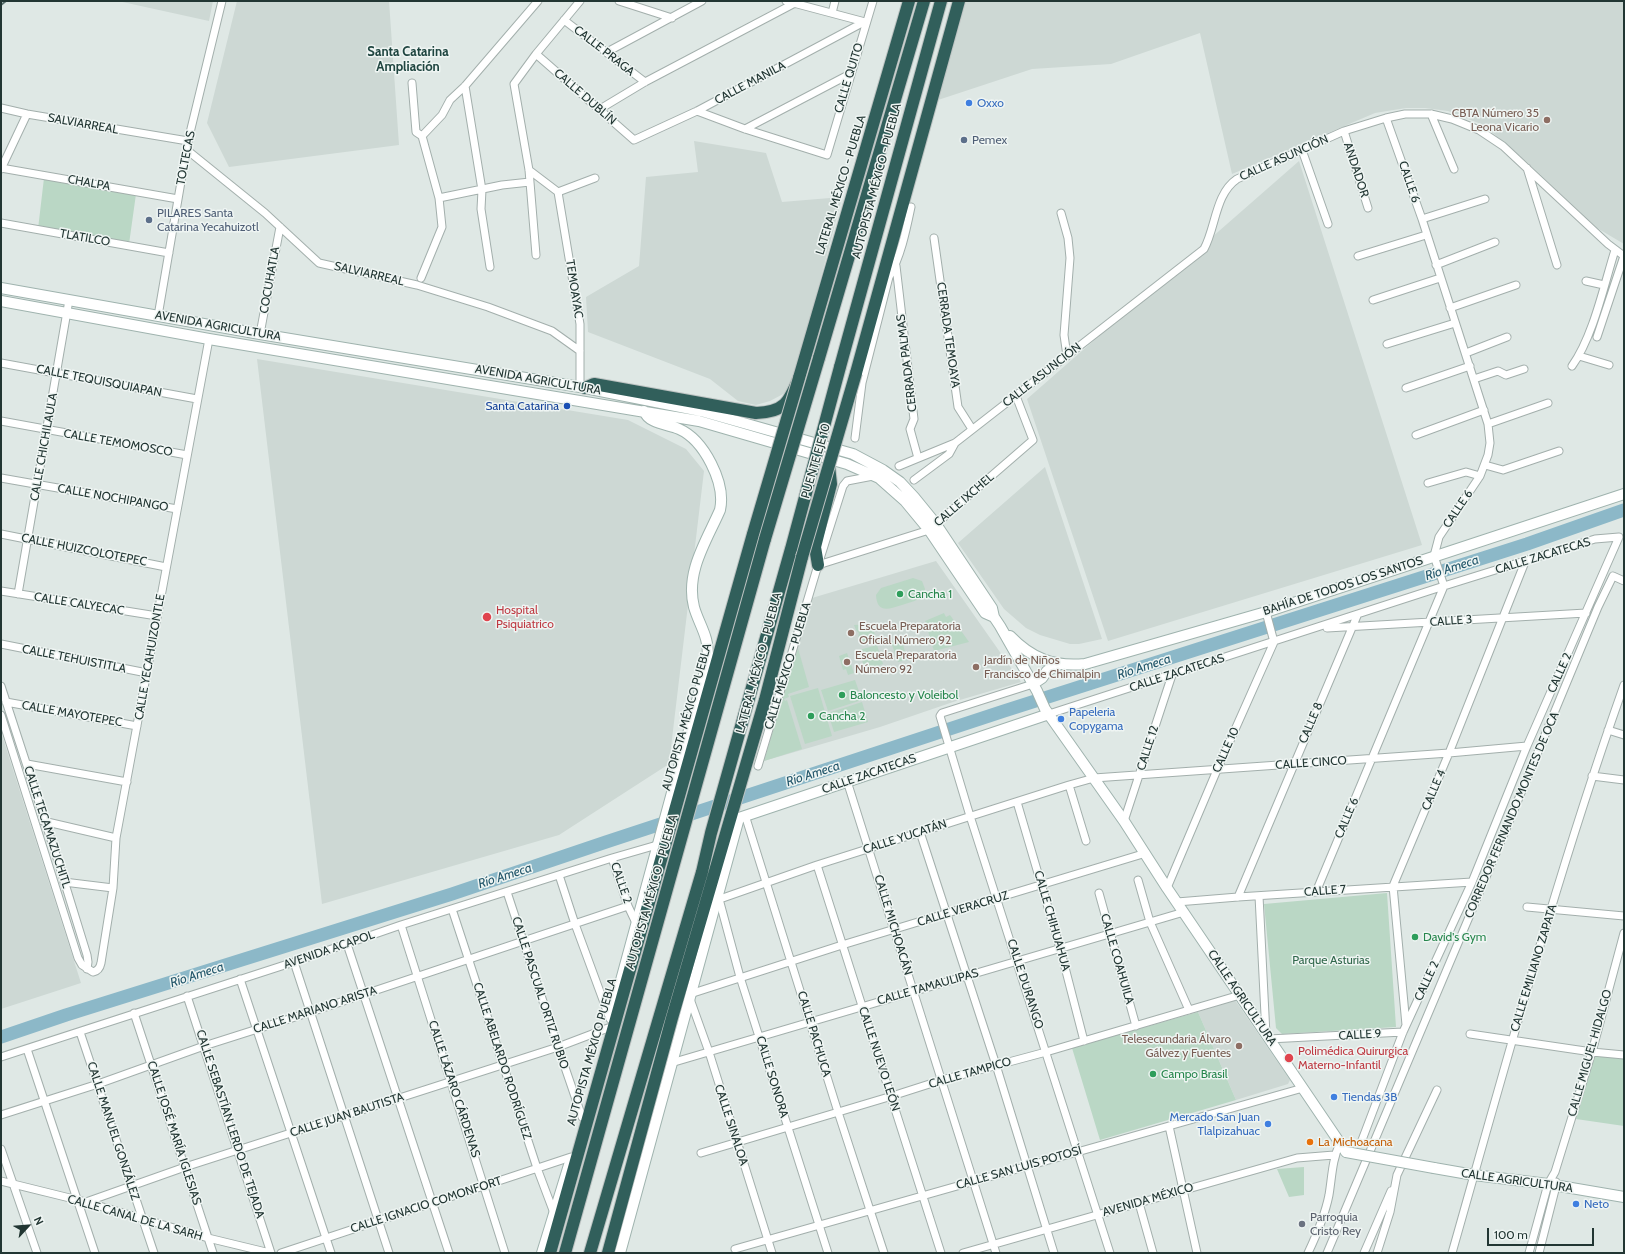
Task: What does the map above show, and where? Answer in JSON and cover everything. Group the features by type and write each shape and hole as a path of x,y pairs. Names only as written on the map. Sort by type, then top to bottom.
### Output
{"highway":[{"name":"LATERAL MÉXICO - PUEBLA","path":"799,378 909,1"},
{"name":"AUTOPISTA MÉXICO - PUEBLA","path":"565,1253 765,539 924,1"},
{"name":"AUTOPISTA MÉXICO - PUEBLA","path":"840,368 941,1"},
{"path":"882,290 959,1"},
{"name":"PUENTE EJE 10","path":"802,557 882,290"},
{"name":"PUENTE EJE 10","path":"590,1253 700,879 711,833 840,368"},
{"path":"583,387 594,384 745,411 765,412 778,409 788,402 799,378"},
{"name":"AUTOPISTA MÉXICO PUEBLA","path":"550,1253 660,844 675,798 799,378"},
{"path":"818,565 815,547 831,484 829,466"},
{"name":"LATERAL MÉXICO - PUEBLA","path":"677,1020 726,829 765,700 802,557"},
{"path":"608,1253 677,1020"}],"main road":[{"name":"AVENIDA AGRICULTURA","path":"1,288 260,334 583,387 701,411 853,454 883,470 900,482 992,608 994,618 1000,626"},
{"name":"AVENIDA AGRICULTURA","path":"1,301 67,314 644,411 699,422 847,464 874,476 905,500 933,527"},
{"path":"644,411 648,418 678,428 688,434 696,442 710,461 721,490 722,501 720,510 696,562 692,592 697,617 706,639 708,660 675,798"},
{"name":"BAHÍA DE TODOS LOS SANTOS","path":"1000,626 1017,644 1037,658 1068,666 1085,664 1266,614 1435,559 1624,494"},
{"name":"CALLE AGRICULTURA","path":"1000,626 1035,687 1047,712 1124,821 1167,888 1178,902 1346,1152 1474,1175 1552,1185 1624,1197"},
{"path":"1035,687 1047,671 1060,664"},
{"name":"CALLE ZACATECAS","path":"742,817 948,744 1047,712"},
{"path":"620,1253 671,1063 677,1020 689,995 742,817"},
{"name":"AUTOPISTA MÉXICO PUEBLA","path":"542,1253 638,926 649,875 660,844"}],"street":[{"name":"TOLTECAS","path":"158,316 188,141 222,1"},
{"path":"422,136 442,115 450,100 465,86 538,1"},
{"path":"536,255 529,170 514,84 536,54 580,1"},
{"path":"619,1 672,18"},
{"path":"607,52 702,1"},
{"path":"786,1 796,2 865,22"},
{"path":"832,13 835,1"},
{"name":"CALLE QUITO","path":"745,129 827,155 865,22 873,1"},
{"path":"600,109 644,82 796,2"},
{"name":"CALLE PRAGA","path":"564,20 644,82"},
{"name":"CALLE MANILA","path":"634,140 697,111 865,22"},
{"name":"CALLE DUBLÍN","path":"536,54 634,140"},
{"path":"697,111 745,129 850,74"},
{"path":"412,83 416,132 422,136 439,198 442,227 421,278"},
{"path":"465,86 482,190 481,209 490,268"},
{"name":"SALVIARREAL","path":"1,108 27,114 188,141"},
{"path":"1,168 27,114"},
{"name":"CALLE ASUNCIÓN","path":"899,466 955,443 1204,249 1209,240 1216,214 1226,189 1231,183 1344,131 1386,118 1405,114 1431,114 1452,118 1478,130 1503,146 1615,250 1624,256"},
{"path":"1431,114 1454,169"},
{"name":"CALLE 6","path":"1386,118 1422,219 1488,424 1490,444 1486,465 1439,538 1435,559"},
{"name":"ANDADOR","path":"1344,131 1368,208"},
{"name":"SALVIARREAL","path":"187,150 265,213 319,263 417,286 488,307 552,331 580,351"},
{"path":"1302,150 1328,224"},
{"name":"CHALPA","path":"1,168 178,199"},
{"path":"1527,168 1557,265"},
{"path":"529,170 558,192 595,178"},
{"path":"439,198 502,185 530,182"},
{"name":"TEMOAYAC","path":"558,192 580,324 580,351 583,387"},
{"path":"1422,219 1484,199"},
{"path":"855,438 862,383 882,290 896,266 905,234 910,207"},
{"path":"1061,213 1068,238 1070,258 1064,335 1067,356"},
{"name":"TLATILCO","path":"1,223 169,253"},
{"name":"COCUHATLA","path":"260,334 280,227"},
{"path":"1358,256 1426,235"},
{"name":"CERRADA TEMOAYA","path":"934,238 958,407 972,429"},
{"path":"1436,264 1495,242"},
{"path":"1572,366 1579,356 1596,313 1615,250"},
{"path":"1597,337 1624,256"},
{"name":"CERRADA PALMAS","path":"896,266 914,419 910,429 918,458"},
{"path":"1373,300 1440,278"},
{"path":"1586,281 1604,285"},
{"path":"1450,308 1516,285"},
{"name":"CALLE CHICHILAULA","path":"18,594 69,300"},
{"path":"1388,344 1455,323"},
{"path":"1466,353 1506,337"},
{"name":"CALLE YECAHUIZONTLE","path":"90,971 100,968 101,963 113,888 116,838 208,338"},
{"path":"1579,356 1609,365"},
{"name":"CALLE TEQUISQUIAPAN","path":"1,363 197,399"},
{"path":"1406,388 1470,366"},
{"path":"1474,379 1498,371 1506,375 1524,369"},
{"name":"CALLE IXCHEL","path":"818,565 933,527 1032,440 1016,396"},
{"path":"1488,424 1548,403"},
{"path":"1416,435 1484,410"},
{"name":"CALLE TEMOMOSCO","path":"1,420 47,430 187,455"},
{"name":"CALLE ASUNCIÓN","path":"914,480 949,454 955,443"},
{"path":"1486,465 1503,470 1559,451"},
{"path":"1428,484 1466,472 1480,476"},
{"name":"CALLE MÉXICO - PUEBLA","path":"758,766 843,486 847,481 874,476"},
{"name":"CALLE NOCHIPANGO","path":"1,478 177,509"},
{"name":"CALLE HUIZCOLOTEPEC","path":"1,534 166,567"},
{"name":"CALLE ZACATECAS","path":"1047,712 1172,675 1357,616 1444,586 1596,539 1619,538"},
{"name":"CALLE 2","path":"1362,1140 1405,1029 1472,882 1527,746 1619,538"},
{"path":"1435,559 1444,586"},
{"name":"CALLE 4","path":"1405,1029 1393,886 1449,753 1525,562"},
{"name":"CORREDOR FERNANDO MONTES DE OCA","path":"1327,1253 1603,597 1613,576 1623,581"},
{"name":"CALLE 6","path":"1316,892 1444,586"},
{"name":"CALLE CALYECAC","path":"1,591 158,616"},
{"path":"1591,602 1603,597"},
{"name":"CALLE 3","path":"1315,629 1586,613"},
{"path":"1266,614 1274,642"},
{"name":"CALLE 8","path":"1238,897 1357,616"},
{"name":"CALLE 10","path":"1167,888 1216,770 1274,642"},
{"name":"CALLE TEHUISTITLA","path":"1,644 147,674"},
{"name":"CALLE 12","path":"1124,821 1172,675"},
{"name":"CALLE EMILIANO ZAPATA","path":"1452,1253 1512,1040 1592,776 1624,685"},
{"name":"CALLE TECAMAZUCHITL","path":"1,686 58,860 87,955 90,971"},
{"name":"CALLE DURANGO","path":"1035,687 942,713 941,719 970,816 1110,1253"},
{"name":"CALLE MAYOTEPEC","path":"6,702 137,726"},
{"name":"CALLE TECAMAZUCHITL","path":"1,715 78,958 90,971"},
{"path":"1608,730 1624,735"},
{"name":"CALLE CINCO","path":"1094,778 1371,759 1527,746"},
{"path":"27,764 127,782"},
{"path":"1592,776 1624,780"},
{"name":"CALLE YUCATÁN","path":"718,900 817,865 1094,778"},
{"name":"CALLE MICHOACÁN","path":"847,781 996,1253"},
{"path":"24,784 33,783"},
{"path":"1069,785 1086,841"},
{"name":"CALLE CHIHUAHUA","path":"1017,802 1060,948 1084,1041"},
{"name":"CALLE PACHUCA","path":"742,817 766,884 884,1253"},
{"path":"36,823 45,821 116,838"},
{"path":"920,832 996,1065 1054,1253"},
{"name":"AVENIDA ACAPOL","path":"1,1057 294,962 401,925 660,844"},
{"name":"CALLE VERACRUZ","path":"689,995 740,977 842,945 1146,854"},
{"name":"CALLE 2","path":"612,858 628,906 638,926"},
{"path":"49,864 58,860"},
{"name":"CALLE NUEVO LEÓN","path":"817,865 941,1253"},
{"path":"559,875 609,1024"},
{"path":"1138,880 1150,922 1189,1010"},
{"path":"64,882 113,888"},
{"name":"CALLE 7","path":"1178,902 1393,886 1472,882"},
{"name":"CALLE PASCUAL ORTIZ RUBIO","path":"507,892 582,1117"},
{"name":"CALLE COAHUILA","path":"1099,892 1136,1026"},
{"path":"1259,896 1268,1037"},
{"name":"CALLE SONORA","path":"718,900 740,977 828,1253"},
{"name":"CALLE MARIANO ARISTA","path":"1,1114 98,1084 204,1046 364,995 628,906"},
{"path":"1527,907 1624,916"},
{"name":"CALLE ABELARDO RODRÍGUEZ","path":"452,909 537,1168 554,1213"},
{"name":"CALLE TAMAULIPAS","path":"671,1063 1184,912"},
{"name":"CALLE LÁZARO CÁRDENAS","path":"401,925 485,1185 505,1253"},
{"name":"CALLE MIGUEL HIDALGO","path":"1539,1253 1555,1172 1592,1052 1624,933"},
{"path":"347,944 432,1203 450,1253"},
{"path":"294,962 389,1253"},
{"path":"240,979 331,1253"},
{"name":"CALLE SINALOA","path":"689,995 709,1052 772,1253"},
{"name":"CALLE TAMPICO","path":"701,1153 942,1080 1046,1052 1240,995"},
{"name":"CALLE SEBASTÍAN LERDO DE TEJADA","path":"187,996 239,1150 271,1253"},
{"name":"CALLE JOSÉ MARÍA IGLESIAS","path":"134,1013 213,1253"},
{"name":"CALLE JUAN BAUTISTA","path":"86,1202 185,1167 558,1047 609,1024"},
{"name":"CALLE 9","path":"1268,1037 1405,1029"},
{"name":"CALLE MANUEL GONZÁLEZ","path":"80,1032 154,1253"},
{"path":"1470,1034 1592,1052 1624,1055"},
{"path":"27,1049 95,1253"},
{"name":"CALLE SAN LUIS POTOSÍ","path":"735,1249 1303,1088"},
{"path":"1364,1253 1437,1090"},
{"path":"1169,1126 1198,1253"},
{"path":"1308,1253 1322,1223 1329,1196 1334,1155 1340,1144"},
{"path":"1,1149 37,1253"},
{"name":"AVENIDA MÉXICO","path":"963,1253 1297,1158 1334,1155"},
{"name":"CALLE IGNACIO COMONFORT","path":"281,1253 571,1157"},
{"path":"1377,1253 1390,1212 1398,1176"},
{"name":"CALLE CANAL DE LA SARH","path":"1,1180 86,1202 208,1238 271,1253"},
{"name":"CALLE MIGUEL HIDALGO","path":"1529,1253 1552,1185"},
{"path":"1139,1203 1153,1253"}],"shaded area":[{"path":"118,1 213,1 209,21"},
{"path":"237,1 389,1 399,145 229,167 207,123"},
{"name":"CBTA Número 35 Leona Vicario","path":"966,1 1624,1 1624,244 1597,228 1528,163 1481,124 1448,111 1425,108 1406,108 1375,113 1232,174 1200,33 1111,64 1032,69 938,100"},
{"path":"694,141 766,153 782,202 842,197 795,377 787,392 770,401 756,405 738,401 710,379 588,332 586,297 639,266 646,177 698,172"},
{"path":"1299,161 1422,545 1108,641 1027,399"},
{"name":"Hospital Psiquiatrico","path":"257,359 628,420 686,449 704,471 669,764 559,835 322,904"},
{"path":"1045,467 1102,639 1079,644 1070,644 1040,635 1026,628 1004,609 958,543"},
{"name":"Escuela Preparatoria Número 92","path":"936,561 1021,682 953,702 880,727 764,761 812,598"},
{"path":"1,732 81,983 1,1009"},
{"name":"Telesecundaria Álvaro Gálvez y Fuentes","path":"1235,1000 1290,1080 1288,1084 1236,1100 1198,1012"}],"green space":[{"path":"44,178 136,194 129,244 38,229"},
{"name":"Cancha 1","path":"913,578 922,581 925,589 920,598 888,609 881,608 877,601 876,595 881,588"},
{"path":"944,613 946,617 950,615 969,642 934,651 925,621"},
{"path":"871,624 876,637 860,644 858,638 859,633 854,625"},
{"path":"901,639 908,660 898,662 891,642"},
{"path":"877,645 883,664 865,670 859,650"},
{"path":"798,648 809,687 788,694 789,697 784,699 785,701 787,700 802,749 764,761"},
{"path":"847,653 854,673 848,675 846,669 843,670 839,656"},
{"name":"Baloncesto y Voleibol","path":"855,680 862,700 828,711 821,690"},
{"name":"Cancha 2","path":"818,688 832,736 805,744 790,696"},
{"path":"862,702 868,722 834,732 828,713"},
{"name":"Parque Asturias","path":"1387,893 1396,1027 1282,1034 1276,1028 1264,904"},
{"name":"Campo Brasil","path":"1198,1012 1236,1100 1100,1140 1072,1048"},
{"path":"1595,1056 1624,1059 1624,1126 1576,1119"},
{"path":"1304,1167 1304,1195 1289,1197 1277,1169"}],"waterway":[{"name":"Río Ameca","path":"1,1037 66,1015 452,894 1004,711 1527,544 1624,510"}],"railway":[{"path":"1,5 6,1"}],"place":[{"name":"Oxxo","path":"969,103"},
{"name":"CBTA Número 35 Leona Vicario","path":"1547,120"},
{"name":"Pemex","path":"964,140"},
{"name":"PILARES Santa Catarina Yecahuizotl","path":"149,220"},
{"name":"Santa Catarina","path":"567,406"},
{"name":"Cancha 1","path":"900,594"},
{"name":"Hospital Psiquiatrico","path":"487,617"},
{"name":"Escuela Preparatoria Oficial Número 92","path":"851,633"},
{"name":"Escuela Preparatoria Número 92","path":"847,662"},
{"name":"Jardín de Niños Francisco de Chimalpin","path":"976,667"},
{"name":"Baloncesto y Voleibol","path":"842,695"},
{"name":"Cancha 2","path":"811,716"},
{"name":"Papeleria Copygama","path":"1061,719"},
{"name":"David's Gym","path":"1415,937"},
{"name":"Telesecundaria Álvaro Gálvez y Fuentes","path":"1239,1046"},
{"name":"Polimédica Quirurgica Materno-Infantil","path":"1289,1058"},
{"name":"Campo Brasil","path":"1153,1074"},
{"name":"Tiendas 3B","path":"1334,1097"},
{"name":"Mercado San Juan Tlalpizahuac","path":"1268,1124"},
{"name":"La Michoacana","path":"1310,1142"},
{"name":"Neto","path":"1576,1204"},
{"name":"Parroquia Cristo Rey","path":"1302,1224"}],"district":[{"name":"Santa Catarina Ampliación","path":"408,60"}]}
